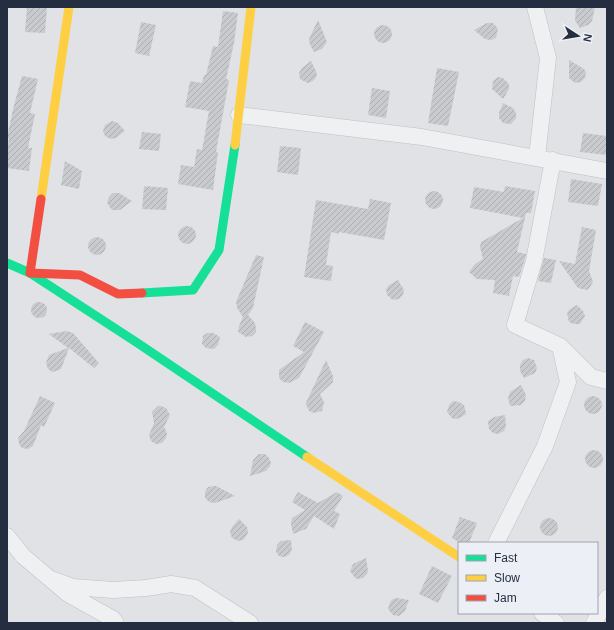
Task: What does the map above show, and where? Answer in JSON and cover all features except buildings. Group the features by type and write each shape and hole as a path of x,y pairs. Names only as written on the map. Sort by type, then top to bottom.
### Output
{"street":[{"path":"30,274 69,7"},
{"path":"30,274 80,275 118,294 193,290 219,250 239,115 251,7"},
{"path":"535,7 548,58 537,157"},
{"path":"239,115 422,137 607,171"},
{"path":"553,160 534,261 515,326 560,346 591,377 607,381"},
{"path":"7,263 30,274 136,342 362,494 458,556"},
{"path":"497,542 545,446 568,382 560,346"},
{"path":"7,536 23,556 68,594 113,619 116,623"},
{"path":"51,579 73,587 113,590 146,588 171,584 195,588 250,623"},
{"path":"594,623 607,598"},
{"path":"543,614 556,623"}],"traffic: fast":[{"path":"142,293 193,290 219,250 235,145"},
{"path":"7,263 30,273 307,457"}],"traffic: slow":[{"path":"41,199 69,7"},
{"path":"235,145 251,7"},
{"path":"307,457 458,556"}],"traffic: jam":[{"path":"41,199 30,273 80,275 118,294 142,293"}]}
